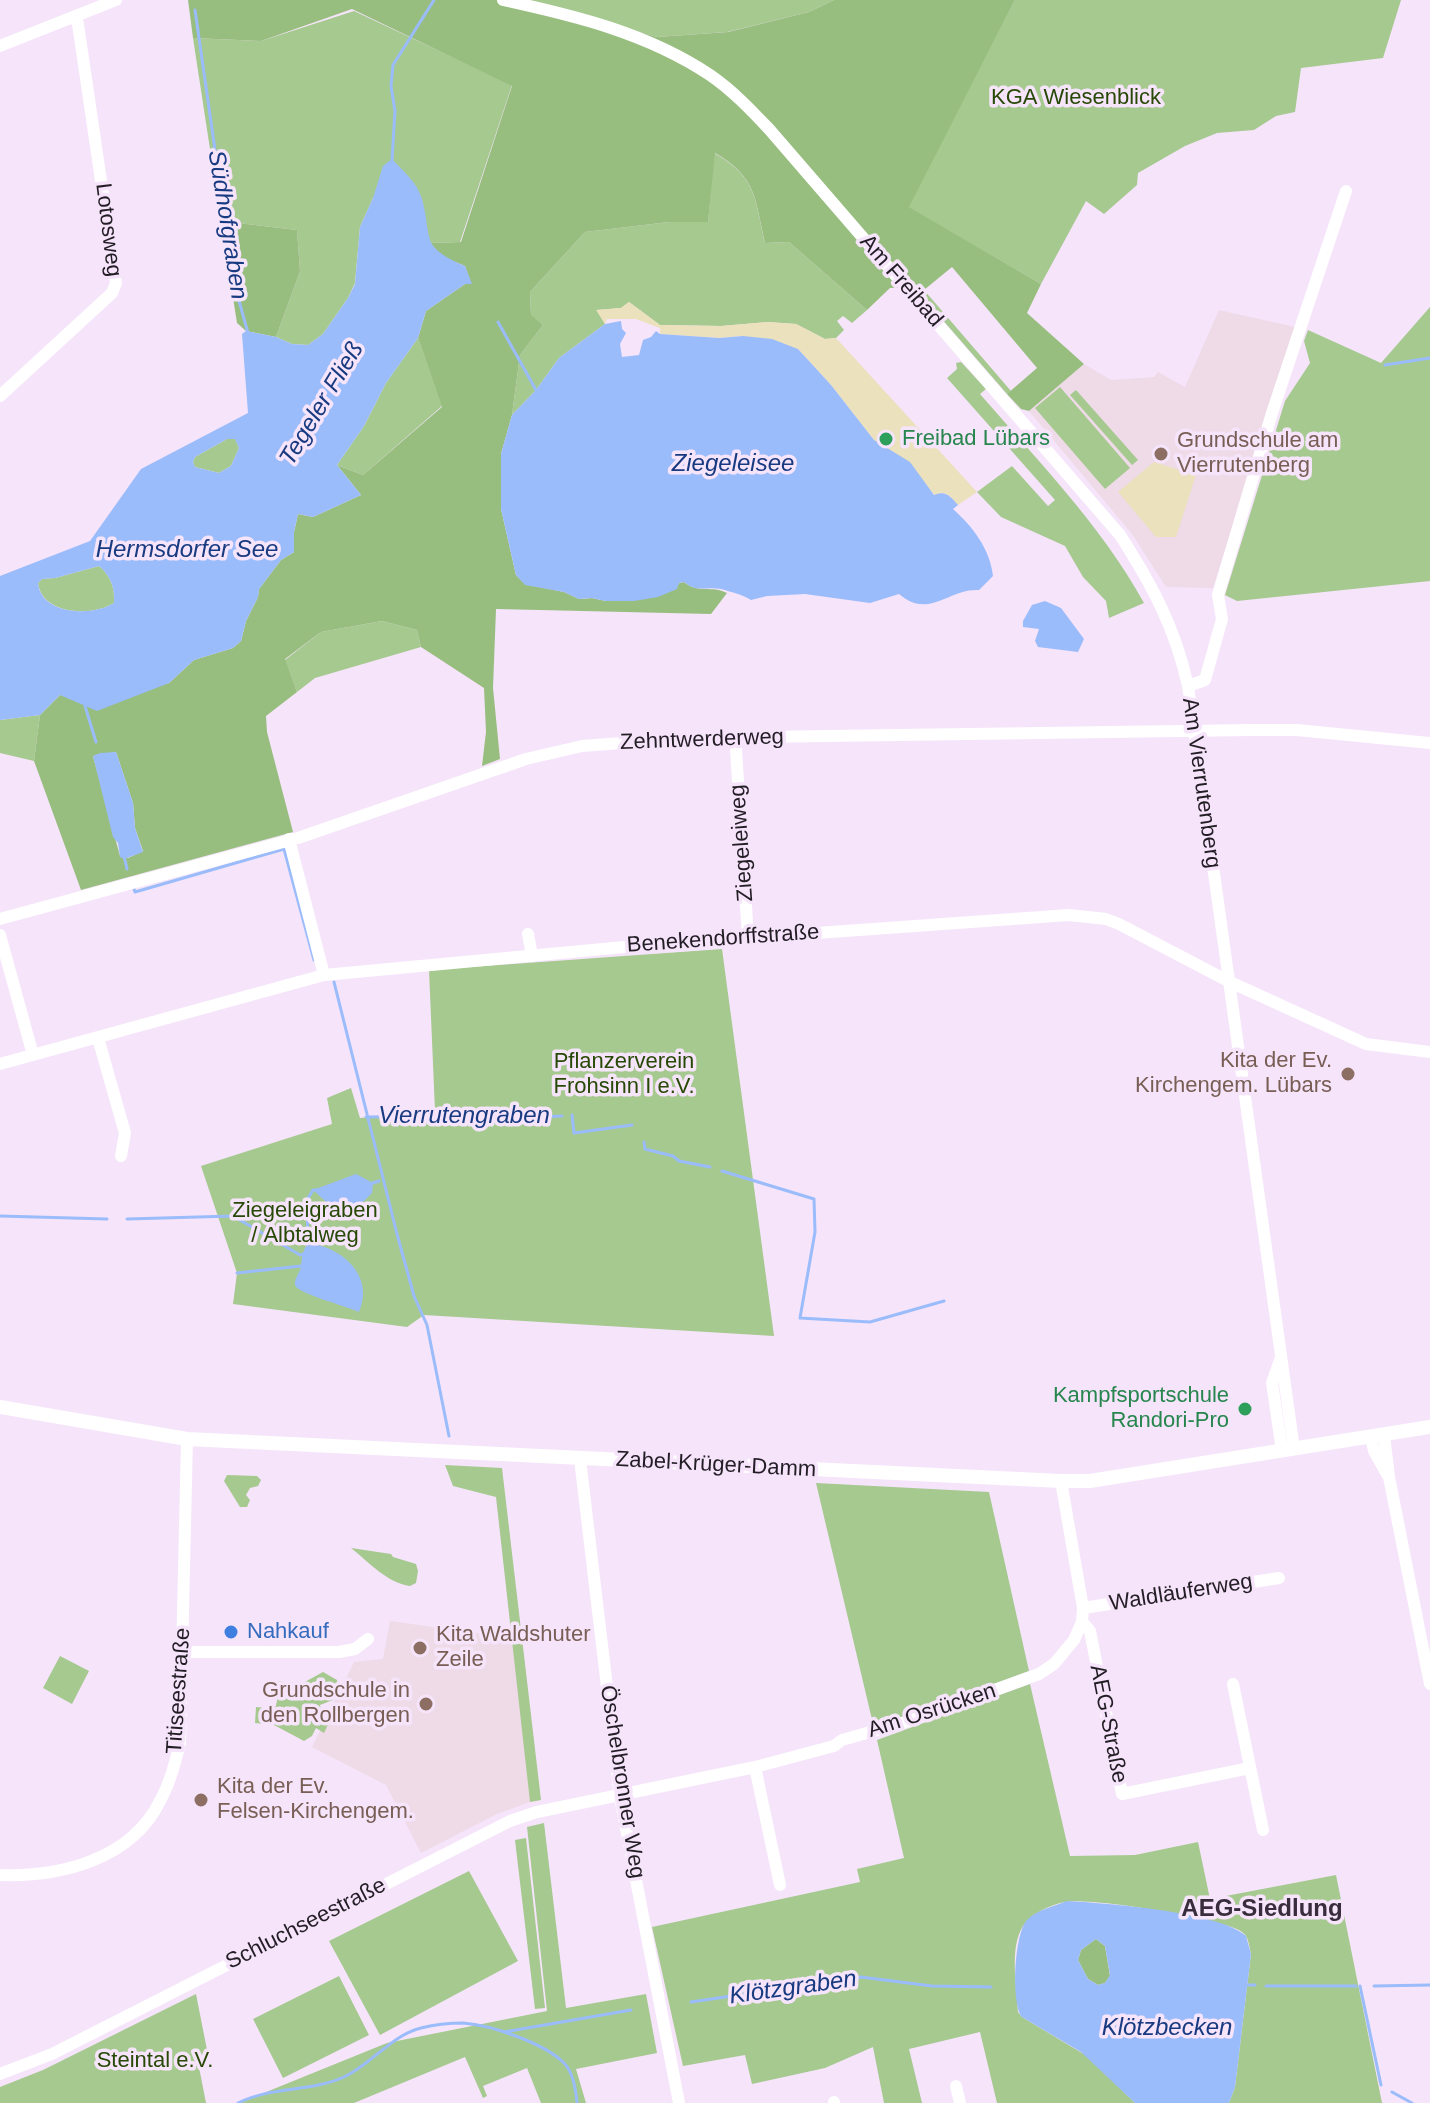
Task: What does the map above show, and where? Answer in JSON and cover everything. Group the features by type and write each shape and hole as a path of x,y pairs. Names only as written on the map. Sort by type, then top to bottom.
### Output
{"street":[{"path":"0,46 116,0"},
{"name":"Am Freibad","path":"503,0 568,14 639,36 660,46 711,75 769,129 1120,535 1159,599 1178,643 1188,686"},
{"name":"Lotosweg","path":"0,396 112,293 116,283 78,24 74,17"},
{"name":"Am Vierrutenberg","path":"1288,1450 1272,1383 1281,1357 1188,686 1205,680 1222,619 1218,595 1222,581 1272,413 1346,191"},
{"name":"Zehntwerderweg","path":"0,919 289,839 526,759 613,742 688,738 1297,730 1430,743"},
{"name":"Ziegeleiweg","path":"736,750 748,937"},
{"path":"289,839 324,975"},
{"name":"Benekendorffstraße","path":"0,1064 324,975 748,937 1069,915 1106,919 1119,924 1230,982 1366,1044 1430,1052"},
{"path":"528,934 532,956"},
{"path":"0,935 33,1055"},
{"path":"98,1038 125,1133 121,1156"},
{"name":"Zabel-Krüger-Damm","path":"0,1407 187,1439 1061,1481 1090,1481 1430,1427"},
{"path":"1378,1436 1374,1451 1389,1477 1430,1684"},
{"name":"Titiseestraße","path":"0,1875 40,1874 102,1857 130,1840 159,1804 180,1743 187,1439"},
{"name":"Öschelbronner Weg","path":"580,1459 620,1797 679,2103"},
{"path":"1061,1481 1082,1615"},
{"name":"Waldläuferweg","path":"1082,1615 1279,1578"},
{"name":"Am Osrücken","path":"620,1797 834,1746 842,1740 909,1721 1039,1674 1065,1652 1082,1615"},
{"name":"AEG-Straße","path":"1082,1615 1090,1631 1122,1794 1250,1768"},
{"path":"183,1652 339,1652 355,1649 368,1639"},
{"path":"1233,1684 1263,1830"},
{"path":"755,1767 780,1885"},
{"name":"Schluchseestraße","path":"0,2074 52,2054 510,1821 537,1812 620,1797"},
{"path":"956,2086 960,2103"}],"shaded area":[{"name":"Grundschule am Vierrutenberg","path":"1219,310 1295,327 1213,588 1166,587 1132,534 1029,411 1084,364 1111,380 1154,377 1158,372 1185,387"},
{"name":"Grundschule in den Rollbergen","path":"390,1621 513,1638 530,1802 497,1814 421,1853 386,1785 312,1747 354,1662 383,1659"}],"green space":[{"path":"188,0 510,0 657,37 728,32 809,12 834,0 1015,0 909,207 1041,284 1027,313 1084,364 1029,411 1021,409 1007,394 1037,368 952,267 924,290 914,287 890,288 867,310 789,242 765,243 756,202 747,180 715,153 708,222 669,222 585,232 530,292 531,315 543,325 520,355 512,415 501,454 501,509 516,575 525,584 564,592 579,599 606,601 684,582 695,588 727,593 711,614 496,609 493,688 500,759 482,766 486,732 484,688 421,647 417,630 382,621 321,632 285,659 297,692 266,716 267,732 293,832 81,890 34,761 40,715 60,695 169,683 194,660 233,648 241,641 259,589 281,560 294,552 298,514 313,517 361,495 337,465 363,475 442,407 418,338 426,311 465,284 471,284 465,266 443,257 430,243 461,242 512,86 352,9 261,41 193,38","holes":["116,752 133,803 135,828 143,851 128,858 120,856 93,756"]},
{"path":"510,0 834,0 809,12 727,32 657,37"},
{"name":"KGA Wiesenblick","path":"1015,0 1401,0 1383,58 1301,68 1295,112 1276,116 1254,130 1217,133 1185,146 1138,173 1137,185 1104,214 1086,201 1041,284 908,207"},
{"path":"354,11 512,85 460,242 430,243 421,197 373,198 360,227 355,283 348,298 323,334 308,345 292,344 276,337 300,271 297,230 221,221 193,38 261,41"},
{"path":"714,153 739,171 752,190 765,243 789,242 867,310 852,323 843,316 837,321 844,330 836,338 825,339 796,324 660,325 629,302 621,308 597,310 605,324 559,358 536,390 512,415 520,355 543,325 531,316 530,292 585,232 669,222 708,222"},
{"path":"221,221 297,230 300,271 276,337 246,331 237,323"},
{"path":"914,287 924,290 1011,391 1007,394"},
{"path":"1430,307 1430,581 1237,601 1225,595 1285,401 1310,363 1304,341 1308,330 1381,363"},
{"path":"418,338 442,406 363,475 337,465 364,426 386,383"},
{"path":"961,362 986,389 980,394 1089,520 1144,603 1109,618 1106,601 1083,577 1065,546 1001,517 977,492 1012,466 1048,506 1055,500 947,378 957,369 956,363"},
{"path":"1060,387 1130,468 1105,489 1035,408"},
{"path":"1076,390 1138,460 1132,465 1070,395"},
{"path":"235,438 239,448 231,466 219,473 195,467 195,457 227,439"},
{"path":"99,566 111,583 114,603 93,610 69,610 48,602 42,594 38,583 42,579"},
{"path":"382,621 417,630 421,647 315,678 297,692 285,660 321,632"},
{"path":"40,715 34,761 0,753 0,720"},
{"name":"Pflanzerverein Frohsinn I e.V.","path":"722,949 774,1336 424,1315 407,1327 233,1304 237,1273 201,1166 332,1124 327,1098 351,1088 360,1118 435,1111 429,970"},
{"path":"445,1465 502,1468 541,1800 530,1802 496,1497 453,1486"},
{"path":"227,1475 257,1476 261,1480 246,1495 250,1500 247,1507 240,1507 224,1481"},
{"path":"816,1483 989,1492 1029,1671 874,1728"},
{"path":"351,1548 391,1554 416,1564 416,1583 410,1586 394,1581"},
{"path":"60,1656 89,1671 72,1704 43,1688"},
{"path":"323,1672 337,1680 338,1690 333,1700 320,1705 321,1711 331,1718 324,1733 316,1728 312,1736 304,1741 274,1725 255,1723 256,1707 275,1709 278,1697 268,1695 269,1681 303,1683"},
{"path":"1030,1684 1070,1856 1135,1855 1198,1842 1210,1899 1336,1875 1382,2103 1229,2103 1235,2087 1251,1954 1244,1934 1230,1926 1184,1915 1078,1901 1047,1907 1023,1926 1015,1956 1018,2012 1087,2056 1135,2103 997,2103 980,2032 909,2049 922,2103 884,2103 873,2047 825,2068 752,2084 745,2055 683,2066 652,1927 860,1882 857,1869 904,1858 877,1740"},
{"path":"544,1823 566,2008 646,1994 657,2053 576,2069 586,2103 541,2103 527,2068 483,2086 487,2096 483,2098 465,2057 354,2103 239,2103 387,2043 547,2011 527,1827"},
{"path":"526,1838 545,2008 535,2009 515,1840"},
{"path":"469,1871 518,1961 380,2035 329,1941"},
{"path":"1096,1939 1105,1946 1110,1976 1105,1983 1098,1985 1088,1979 1078,1960 1081,1950"},
{"path":"339,1976 369,2035 283,2078 253,2019"},
{"name":"Steintal e.V.","path":"196,1994 208,2055 197,2057 206,2103 0,2103 0,2087 43,2070"}],"sand":[{"path":"629,302 660,325 796,324 825,339 836,338 977,492 958,505 945,493 935,495 874,440 798,349 743,336 719,338 660,334 660,328 636,319 607,319 605,324 596,310 621,308"},
{"path":"1154,462 1196,475 1176,537 1156,537 1118,492"}],"water":[{"name":"Hermsdorfer See","path":"392,159 413,182 422,199 428,233 434,247 465,266 472,284 465,284 426,311 418,338 386,383 364,426 337,465 361,495 313,517 298,514 294,552 281,560 259,589 241,641 233,648 194,660 169,683 97,711 60,695 40,715 0,720 0,576 90,541 141,469 248,413 242,334 246,331 292,344 308,345 323,334 355,284 360,227 383,166","holes":["227,439 235,439 239,448 231,466 219,473 195,467 195,457","99,566 111,583 114,603 93,610 69,610 48,602 41,594 38,583 42,579"]},
{"name":"Ziegeleisee","path":"621,321 626,333 620,344 622,357 639,355 643,340 656,331 660,334 772,339 798,349 874,440 910,462 934,495 945,494 958,505 953,509 979,539 993,576 979,590 930,604 910,601 899,594 870,603 805,594 751,600 721,589 697,588 684,582 679,583 677,589 658,597 606,601 579,599 564,592 525,585 516,575 501,509 501,454 512,415 536,390 559,358 605,324"},
{"path":"1045,601 1061,608 1084,639 1078,652 1038,647 1035,641 1039,629 1023,627 1032,605"},
{"path":"116,752 133,803 135,828 143,852 124,859 120,857 118,843 113,837 93,756"},
{"path":"356,1174 373,1183 372,1193 358,1207 334,1209 313,1190"},
{"path":"308,1243 333,1250 359,1275 363,1299 359,1312 313,1296 295,1285"},
{"name":"Klötzbecken","path":"1067,1901 1188,1915 1233,1928 1246,1936 1251,1954 1235,2087 1229,2103 1135,2103 1081,2052 1022,2017 1015,1984 1019,1939 1023,1928 1036,1913","holes":["1096,1939 1105,1946 1110,1975 1105,1983 1098,1985 1088,1979 1078,1960 1081,1950"]}],"waterway":[{"name":"Tegeler Fließ","path":"392,160 395,111 391,86 393,65 434,0"},
{"name":"Südhofgraben","path":"195,10 234,283 248,333"},
{"path":"498,322 536,390"},
{"path":"1385,365 1430,358"},
{"path":"85,706 96,742"},
{"path":"133,886 135,892 284,849 314,960"},
{"path":"124,856 127,869"},
{"path":"334,982 397,1234 414,1296 427,1325 449,1436"},
{"name":"Vierrutengraben","path":"572,1115 574,1133 632,1125"},
{"name":"Vierrutengraben","path":"366,1117 446,1116 446,1121 562,1116"},
{"name":"Vierrutengraben","path":"644,1142 645,1149 673,1156 679,1161 710,1167"},
{"name":"Vierrutengraben","path":"722,1171 814,1199 815,1232 800,1318 870,1322 944,1301"},
{"path":"370,1184 379,1181"},
{"path":"308,1244 307,1200 313,1190 317,1190"},
{"path":"0,1216 107,1219"},
{"path":"127,1219 233,1216 300,1255 304,1254"},
{"path":"237,1273 301,1266"},
{"name":"Klötzgraben","path":"691,2002 861,1977 932,1986 991,1987"},
{"name":"Klötzgraben","path":"1243,1985 1255,1985"},
{"name":"Klötzgraben","path":"1374,1986 1430,1985"},
{"name":"Klötzgraben","path":"1266,1986 1356,1986"},
{"name":"Klötzgraben","path":"1360,1986 1381,2085"},
{"name":"Klötzgraben","path":"504,2032 631,2010"},
{"path":"238,2103 264,2094 331,2082 354,2071 410,2032 463,2023 516,2036 555,2056 570,2071 577,2103"},
{"name":"Klötzgraben","path":"1392,2092 1412,2103"}],"place":[{"name":"Freibad Lübars","path":"886,439"},
{"name":"Grundschule am Vierrutenberg","path":"1161,454"},
{"name":"Kita der Ev. Kirchengem. Lübars","path":"1348,1074"},
{"name":"Kampfsportschule Randori-Pro","path":"1245,1409"},
{"name":"Nahkauf","path":"231,1632"},
{"name":"Kita Waldshuter Zeile","path":"420,1648"},
{"name":"Grundschule in den Rollbergen","path":"426,1704"},
{"name":"Kita der Ev. Felsen-Kirchengem.","path":"201,1800"}],"district":[{"name":"AEG-Siedlung","path":"1262,1909"}],"park label":[{"name":"Ziegeleigraben / Albtalweg","path":"305,1224"}]}
